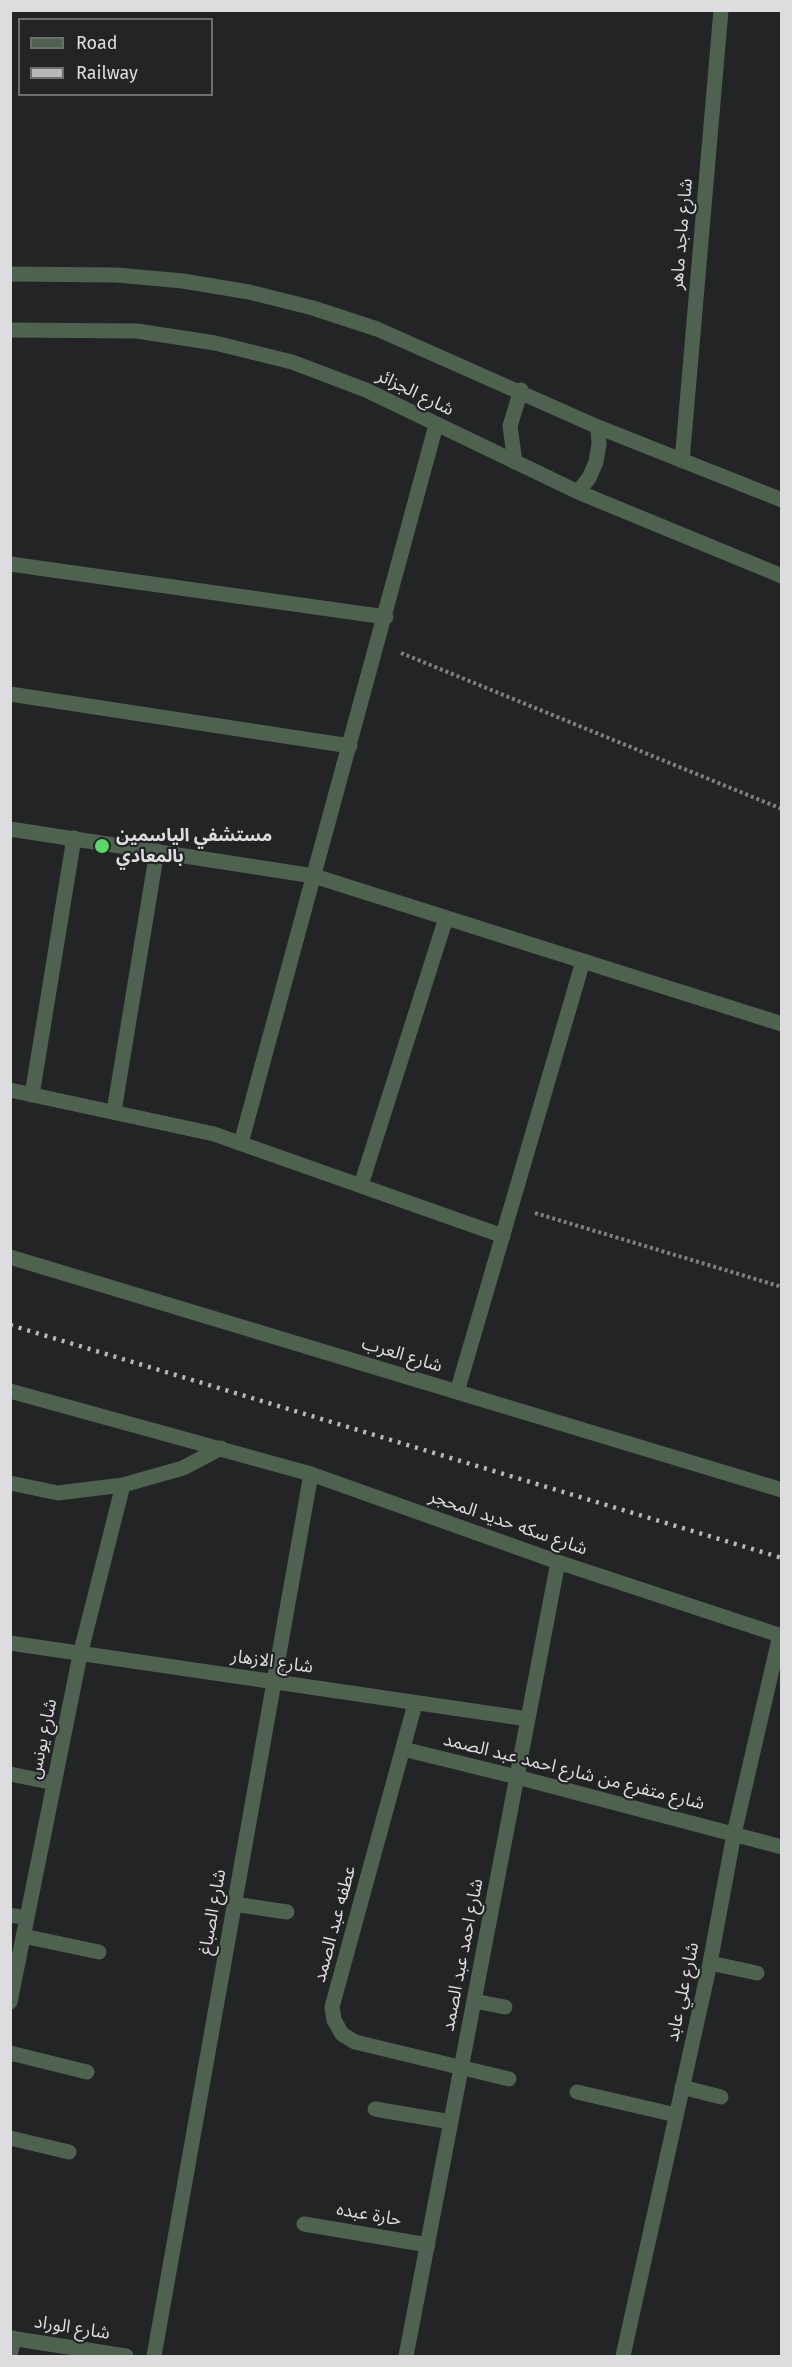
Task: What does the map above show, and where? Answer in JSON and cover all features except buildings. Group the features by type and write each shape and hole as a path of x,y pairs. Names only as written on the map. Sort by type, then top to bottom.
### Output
{"street":[{"name":"شارع ماجد ماهر","path":"682,461 721,10"},
{"path":"10,274 117,275 183,281 249,292 313,308 376,328 521,390 598,427 782,500"},
{"name":"شارع الجزائر","path":"10,330 137,331 215,343 292,362 366,390 578,492 782,576"},
{"path":"515,462 510,426 521,390"},
{"path":"241,1143 386,617 436,425"},
{"path":"578,492 589,478 596,462 599,444 598,427"},
{"path":"10,564 386,617"},
{"path":"10,694 350,746"},
{"path":"10,829 314,876 782,1024"},
{"path":"32,1095 74,838"},
{"path":"114,1111 157,851"},
{"path":"360,1185 446,918"},
{"path":"457,1392 583,961"},
{"path":"10,1090 114,1111 241,1143 502,1236"},
{"name":"شارع العرب","path":"10,1257 782,1490"},
{"name":"شارع سكه حديد المحجر","path":"10,1391 311,1474 558,1562 781,1635"},
{"path":"10,1483 58,1493 123,1485 183,1468 221,1448"},
{"name":"شارع الصباغ","path":"154,2356 311,1474"},
{"name":"شارع يونس","path":"10,2002 23,1936 18,1917 54,1783 80,1655 123,1485"},
{"name":"شارع احمد عبد الصمد","path":"406,2356 558,1562"},
{"name":"شارع علي عابد","path":"623,2356 710,1963 734,1834 781,1635"},
{"name":"شارع الازهار","path":"10,1643 528,1719"},
{"name":"عطفه عبد الصمد","path":"415,1704 332,2007 334,2020 342,2034 355,2042 509,2079"},
{"name":"شارع متفرع من شارع احمد عبد الصمد","path":"403,1749 782,1847"},
{"path":"10,1774 54,1783"},
{"path":"234,1904 287,1912"},
{"path":"23,1936 99,1952"},
{"path":"710,1963 757,1973"},
{"path":"474,2001 505,2007"},
{"path":"10,2052 87,2072"},
{"path":"682,2087 721,2097"},
{"path":"577,2092 676,2115"},
{"path":"375,2109 451,2122"},
{"path":"10,2138 69,2152"},
{"name":"حارة عبده","path":"304,2224 428,2245"},
{"path":"10,2355 12,2338"},
{"name":"شارع الوراد","path":"12,2338 126,2356"}],"path":[{"path":"378,643 782,809"},
{"path":"512,1206 782,1287"}],"railway":[{"path":"10,1325 782,1558"}],"place":[{"name":"مستشفي الياسمين بالمعادي","path":"102,846"}]}
